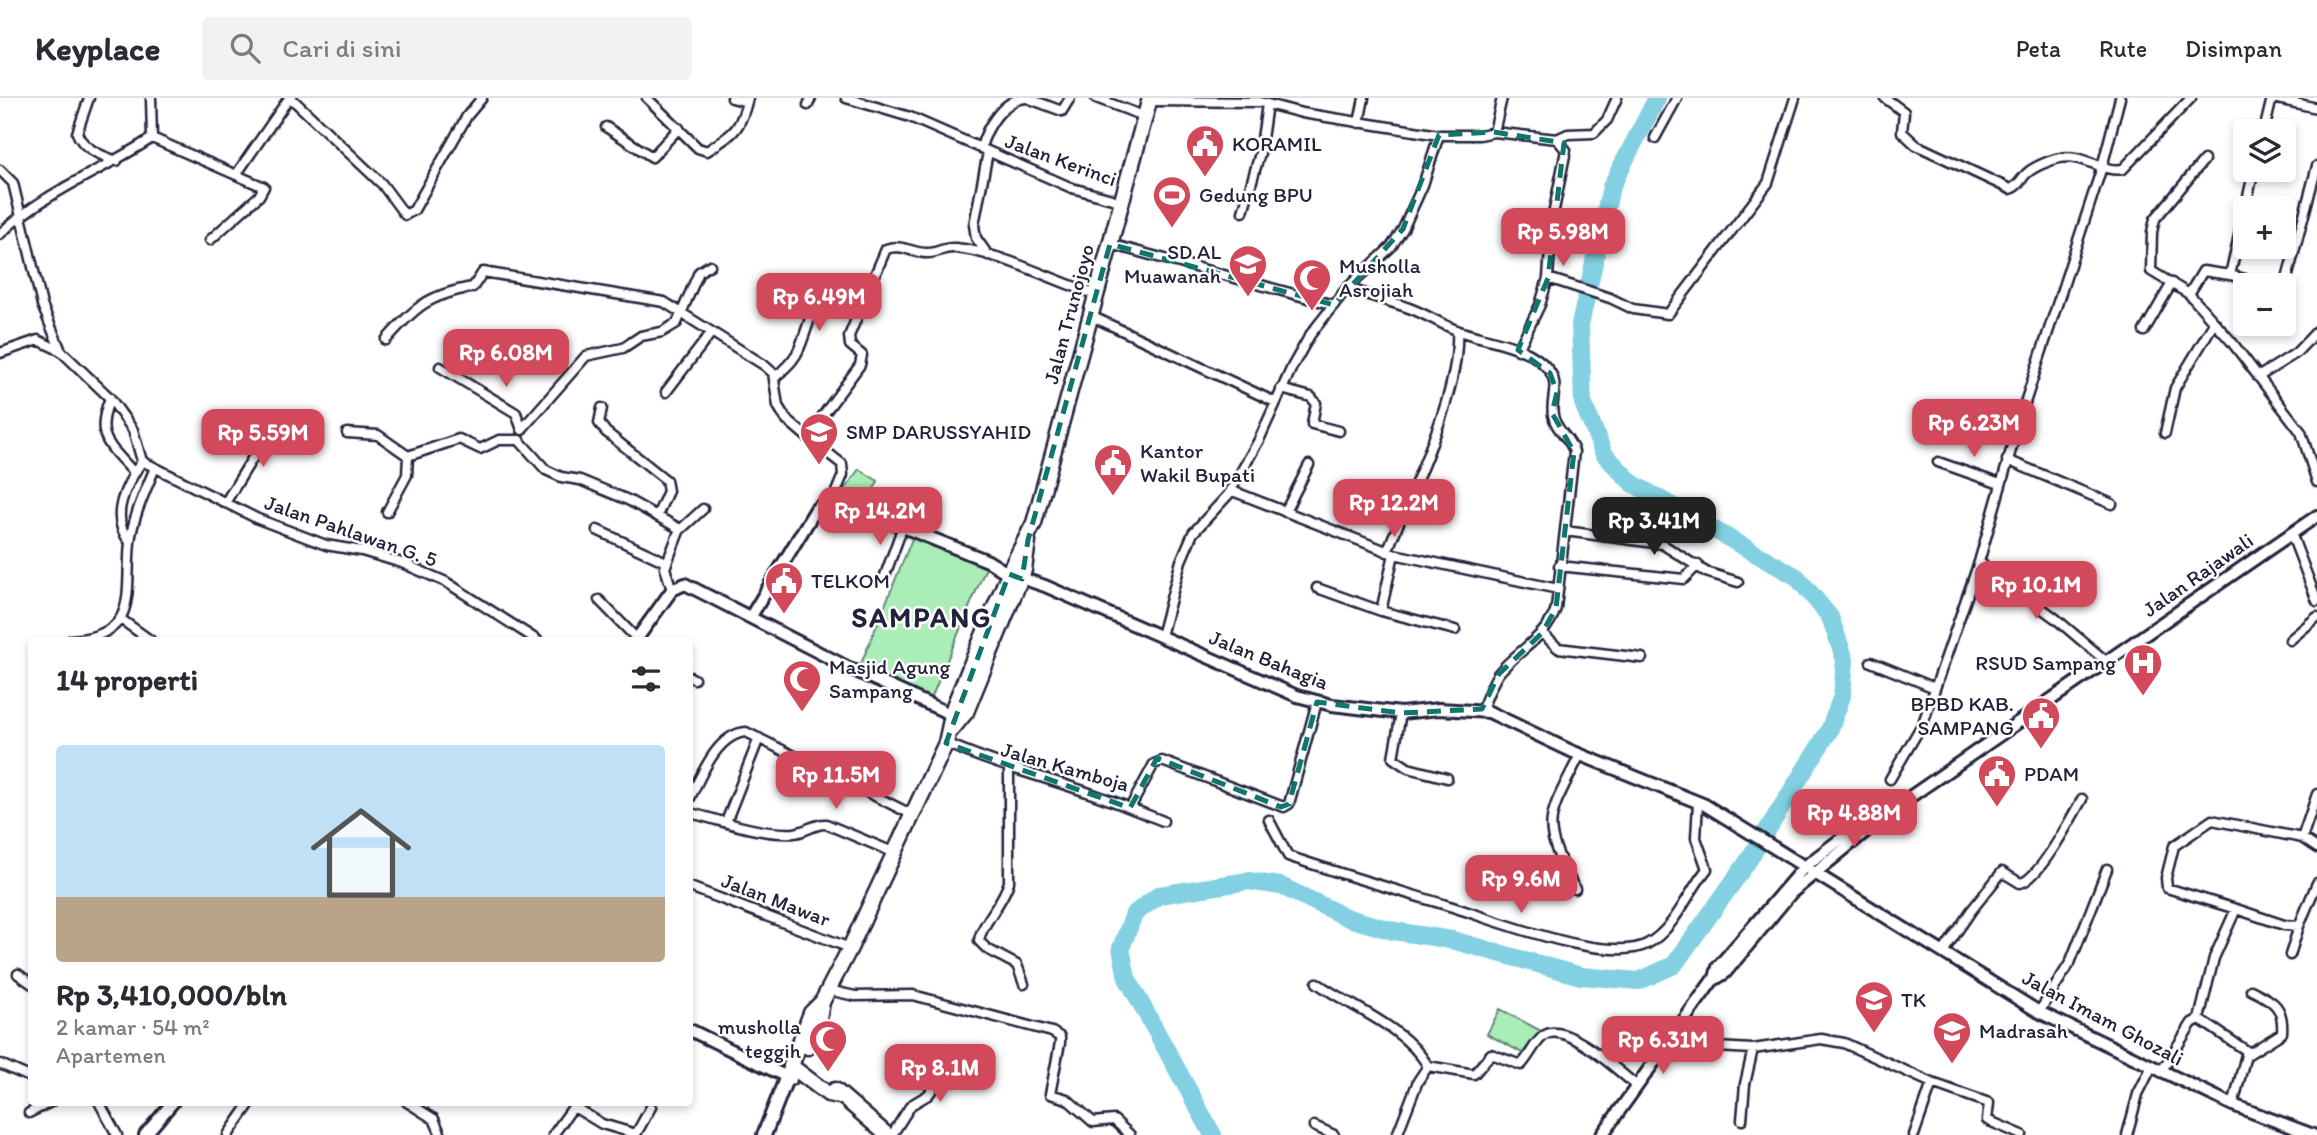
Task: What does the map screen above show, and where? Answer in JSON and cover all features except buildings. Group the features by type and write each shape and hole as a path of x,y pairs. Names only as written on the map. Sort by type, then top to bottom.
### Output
{"highway":[{"name":"Jalan Trunojoyo","path":"794,1073 811,1013 825,996 850,948 955,721 966,712 1040,505 1089,315 1150,99"},
{"path":"794,1073 834,1088 839,1096 889,1135"}],"main road":[{"path":"764,1135 794,1073"}],"street":[{"path":"89,98 77,133 80,140 90,149 117,161"},
{"path":"151,98 152,138"},
{"path":"237,173 290,98 382,184 405,215 414,210 467,116 482,98"},
{"path":"647,98 698,148 707,151 734,134 740,126 747,100 732,98"},
{"name":"Jalan Kerinci","path":"846,98 911,117 1073,188 1123,202"},
{"path":"988,255 976,238 974,225 984,150 1000,112 1017,98 1026,98 1062,111 1070,98"},
{"path":"1096,98 1146,117"},
{"path":"1359,123 1364,98"},
{"path":"1494,132 1502,98"},
{"path":"1150,99 1267,104 1359,123 1439,135 1480,135 1494,132 1557,139 1568,134 1594,133 1607,120 1617,98"},
{"path":"1655,138 1677,98"},
{"path":"1548,278 1610,298 1633,309 1668,314 1768,183 1795,98"},
{"path":"1885,98 1889,104 1904,112 1902,132 1916,145 2010,189 2016,187 2027,173 2060,158 2078,156 2102,167 2123,169 2191,98"},
{"path":"1890,779 1923,723 1979,562 2007,460 2102,167 2120,98"},
{"path":"2267,119 2273,98 2317,107"},
{"path":"1243,212 1260,153 1267,104"},
{"path":"606,127 652,157 679,128"},
{"path":"1161,636 1181,561 1194,533 1229,492 1259,440 1281,389 1310,335 1348,288 1391,247 1403,229 1423,186 1439,135"},
{"path":"0,234 22,213 117,161 152,138"},
{"path":"152,138 262,183 263,191 210,240"},
{"path":"1518,350 1540,305 1548,278 1552,220 1566,150 1557,139"},
{"path":"2204,160 2164,206 2153,227 2151,271 2189,294 2258,377 2301,432 2317,482"},
{"path":"2289,273 2317,166"},
{"path":"0,170 13,183 42,305 61,351"},
{"path":"2230,275 2251,182"},
{"path":"1110,244 1334,305"},
{"path":"807,437 860,365 862,355 848,340 881,255 892,247 929,253 940,248 956,248 988,255 1095,294"},
{"path":"519,440 522,429 586,356 622,348 641,337 662,332 683,315 699,272 710,265"},
{"path":"386,340 414,307 456,290 473,287 479,275 488,271 664,302 764,365 774,379 778,406 786,419 842,464 843,475 833,499 825,499 816,509 751,616"},
{"path":"2189,294 2203,271 2233,276"},
{"path":"774,379 792,361 806,323 833,285 845,282 869,289"},
{"path":"2144,331 2172,283"},
{"path":"1348,288 1411,309 1457,330 1535,358 1550,373 1557,392 1552,413 1558,430 1569,440 1574,452 1553,619 1499,674 1482,709"},
{"path":"1089,315 1275,402"},
{"path":"2165,433 2175,388 2214,323"},
{"path":"1381,611 1390,553 1433,437 1458,357 1457,330"},
{"path":"2258,377 2296,353 2317,331"},
{"path":"666,392 711,333"},
{"path":"0,353 38,340 61,351 110,398 133,430 148,465 130,542 130,574 122,620 114,629 93,637"},
{"path":"440,367 516,413 522,429"},
{"path":"1281,389 1313,398 1316,402 1312,424 1339,431"},
{"path":"110,398 102,419 102,431 134,473"},
{"path":"602,408 599,423 606,432 666,480 668,491 657,516"},
{"path":"225,503 276,421"},
{"path":"347,433 378,435 408,456"},
{"path":"408,456 459,439 480,449 499,440 519,440 546,470 561,477 580,480 657,516 680,530"},
{"path":"387,512 407,475 408,456"},
{"path":"2007,460 2112,504"},
{"path":"1938,461 2000,484"},
{"path":"130,542 121,531 118,518 124,494 134,473 148,465"},
{"name":"Jalan Pahlawan G. 5","path":"148,465 225,503 326,545 362,551 446,582 532,637"},
{"path":"1285,512 1309,465"},
{"path":"1229,492 1390,553 1558,589"},
{"name":"Jalan Bahagia","path":"833,499 1017,572 1256,680 1317,702 1401,713 1482,709 1580,755 1698,803 1722,815 1786,857"},
{"path":"672,590 665,568 666,562 680,530 704,509"},
{"name":"Jalan Rajawali","path":"1602,1135 1715,978 1718,967 1808,870 1879,810 1894,807 2317,516"},
{"path":"884,578 903,526"},
{"path":"597,530 666,562"},
{"path":"1565,531 1662,544 1717,576 1738,582"},
{"path":"2291,533 2317,601"},
{"path":"1979,562 2055,618 2107,662"},
{"path":"1559,566 1684,579 1698,565"},
{"path":"639,637 672,590 685,584 955,721"},
{"path":"1317,588 1381,611 1455,630"},
{"path":"598,600 634,637"},
{"path":"2290,640 2317,617"},
{"path":"122,620 145,637"},
{"path":"1542,632 1558,648 1642,659"},
{"path":"1871,662 1936,688"},
{"name":"Jalan Kamboja","path":"946,743 1009,768 1085,790 1130,808 1154,764 1162,761 1279,806 1287,806 1317,702"},
{"path":"1401,713 1393,758 1408,768 1447,778"},
{"path":"693,792 704,771 731,735 746,732 913,815"},
{"path":"726,822 760,738"},
{"path":"1575,889 1554,846 1550,818 1580,755"},
{"path":"1009,768 1009,882 998,908 978,937 981,945 1017,965 1024,984"},
{"path":"2302,838 2317,794"},
{"path":"1943,952 2002,872 2020,883 2028,880 2059,840 2082,799"},
{"path":"1269,820 1288,856 1465,910 1502,925 1620,950 1647,943 1671,921 1707,869 1696,838 1698,803"},
{"path":"1130,808 1163,821"},
{"path":"693,814 783,833 804,831 817,824 826,824 895,853"},
{"path":"2299,926 2284,925 2167,888 2168,864 2177,842 2212,820 2302,838 2317,848"},
{"name":"Jalan Imam Ghozali","path":"1786,857 2039,1012 2233,1105 2312,1135"},
{"path":"2039,1012 2070,963 2107,869"},
{"path":"2290,955 2317,883"},
{"name":"Jalan Mawar","path":"693,888 850,948"},
{"path":"2127,1135 2134,1104 2156,1070 2192,1023 2199,1019 2214,958 2236,909"},
{"path":"18,974 28,982"},
{"path":"1317,983 1409,1042 1428,1066 1474,1074 1491,1054 1521,1065 1543,1035 1561,1032 1578,1040 1637,1086"},
{"path":"2233,1105 2247,1055 2282,1033 2284,1017 2277,1002 2251,990"},
{"path":"825,996 913,995 1052,1032 1060,1037 1060,1043 1050,1094 1067,1099 1093,1122 1114,1120 1130,1135"},
{"path":"2199,1019 2237,1042 2247,1055"},
{"path":"693,1031 794,1073"},
{"path":"1673,1035 1716,1047 1753,1049 1821,1039 1844,1043 1933,1083 1989,1103 1987,1120 2022,1135"},
{"path":"1742,1120 1745,1084 1753,1049"},
{"path":"889,1135 911,1105 928,1095 937,1083 951,1050"},
{"path":"0,1064 28,1076"},
{"path":"1398,1135 1418,1081 1428,1066"},
{"path":"1914,1135 1933,1083"},
{"path":"29,1113 43,1106"},
{"path":"101,1106 117,1135"},
{"path":"145,1135 170,1106"},
{"path":"228,1135 248,1106"},
{"path":"413,1106 434,1119 441,1135"},
{"path":"553,1135 574,1106"},
{"path":"576,1106 602,1124 636,1134 651,1107"},
{"path":"1314,1126 1334,1135"}],"highlighted area":[{"path":"1494,132 1564,143 1548,278 1518,350 1550,373 1557,392 1552,413 1574,452 1556,608 1542,633 1499,674 1482,709 1401,713 1317,702 1289,804 1281,807 1157,758 1130,808 946,743 1009,574 1022,579 1028,540 1110,244 1334,305 1403,229 1439,135"}],"green space":[{"path":"859,469 878,481 867,503 843,492"},
{"path":"914,534 987,565 931,699 860,666"},
{"path":"1500,1009 1541,1031 1526,1055 1487,1034"}],"waterway":[{"path":"1213,1135 1127,978 1121,948 1134,914 1159,895 1248,881 1281,886 1348,918 1394,931 1452,940 1581,976 1639,981 1674,965 1746,864 1829,731 1842,696 1845,660 1830,617 1797,577 1632,483 1604,454 1583,403 1580,325 1611,187 1657,98"}],"place":[{"name":"KORAMIL","path":"1205,178"},
{"name":"Gedung BPU","path":"1172,229"},
{"name":"SD AL Muawanah","path":"1248,298"},
{"name":"Musholla Asrojiah","path":"1312,312"},
{"name":"SMP DARUSSYAHID","path":"819,466"},
{"name":"Kantor Wakil Bupati","path":"1113,497"},
{"name":"TELKOM","path":"784,615"},
{"name":"RSUD Sampang","path":"2143,697"},
{"name":"Masjid Agung Sampang","path":"802,713"},
{"name":"BPBD KAB. SAMPANG","path":"2041,750"},
{"name":"PDAM","path":"1997,808"},
{"name":"TK","path":"1874,1034"},
{"name":"Madrasah","path":"1952,1065"},
{"name":"musholla teggih","path":"828,1073"}],"district":[{"name":"SAMPANG","path":"922,617"}]}
